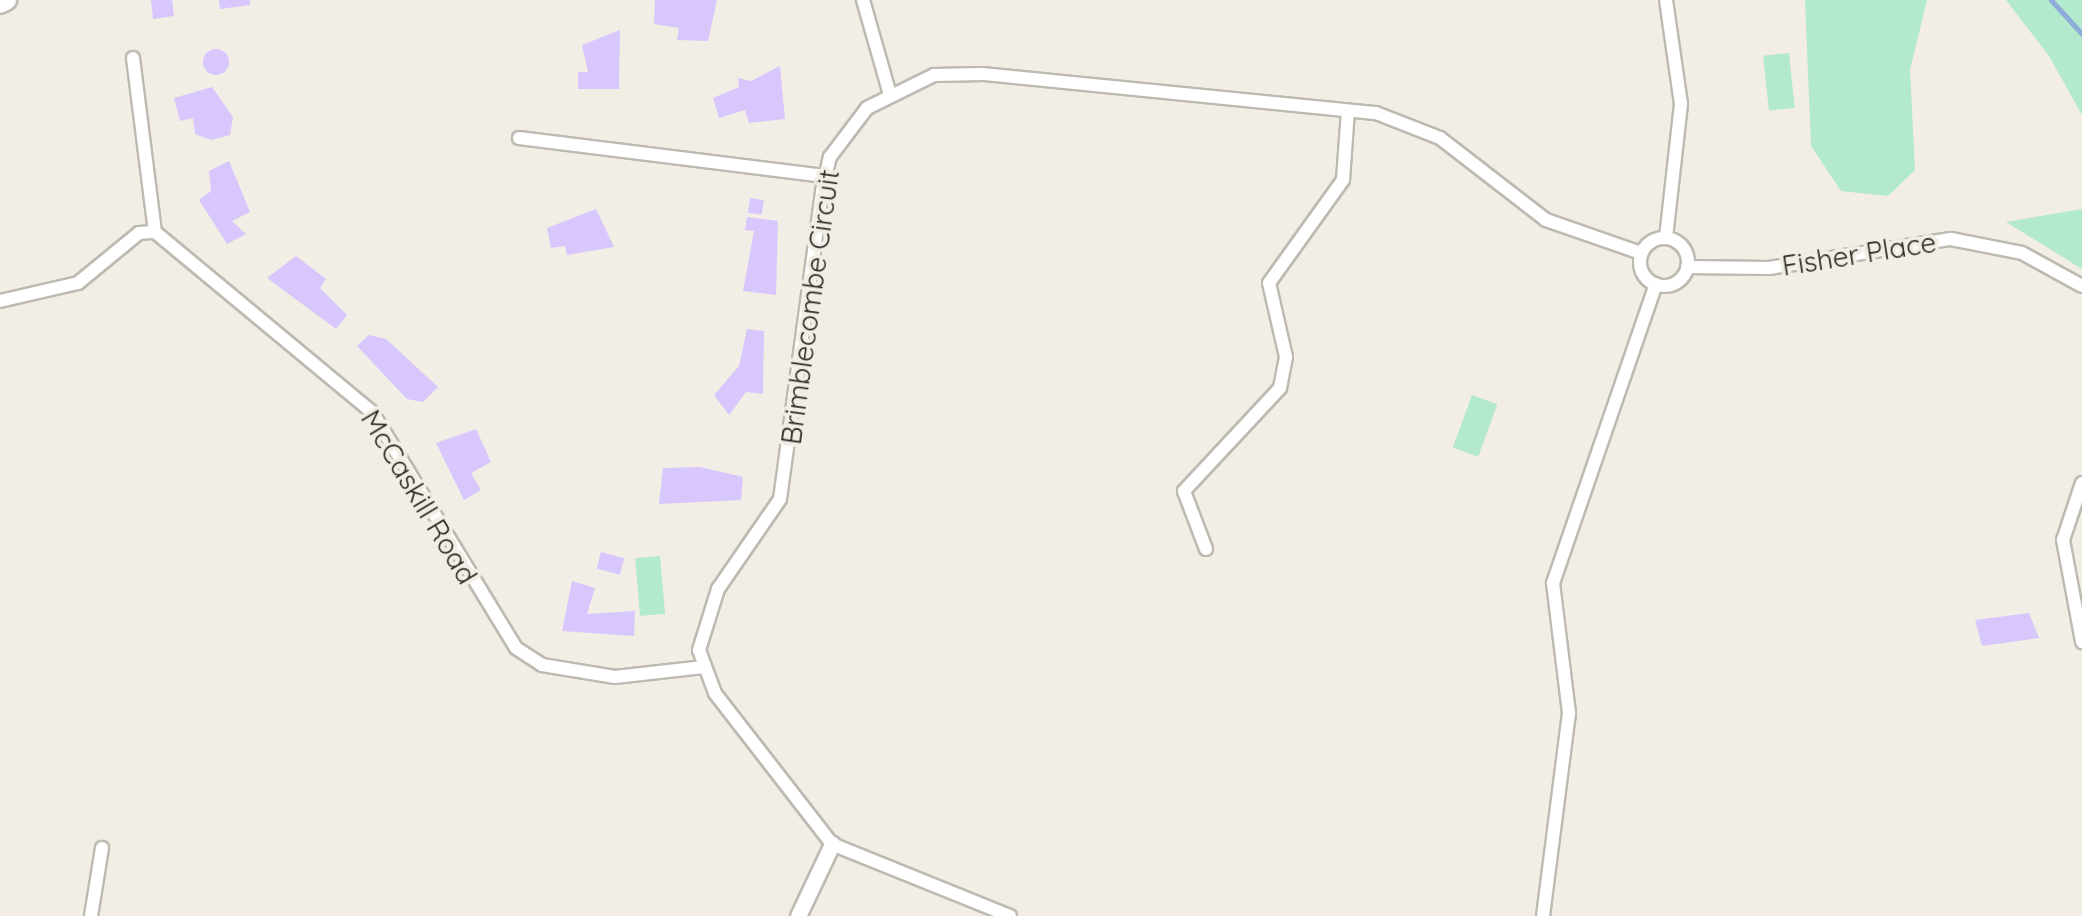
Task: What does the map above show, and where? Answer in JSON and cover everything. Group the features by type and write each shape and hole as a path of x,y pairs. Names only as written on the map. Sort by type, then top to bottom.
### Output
{"street":[{"path":"862,0 889,91"},
{"path":"1666,0 1680,104 1666,238"},
{"path":"0,301 78,283 138,233 155,232 132,58"},
{"name":"Brimblecombe Circuit","path":"704,667 707,611 787,477 825,176 847,128 889,91 934,76 983,74 1348,110 1416,124 1546,220 1642,253"},
{"path":"1206,549 1184,491 1280,388 1286,357 1269,283 1343,180 1348,110"},
{"path":"519,138 825,176"},
{"name":"McCaskill Road","path":"155,232 372,412 516,648 542,665 615,677 704,667"},
{"path":"1666,238 1685,252 1687,268 1671,284 1656,284 1644,275 1642,253 1666,238"},
{"name":"Fisher Place","path":"1687,268 1769,268 1951,239 2022,253 2082,286"},
{"path":"1543,916 1569,713 1553,583 1656,284"},
{"path":"2082,483 2063,540 2082,642"},
{"path":"704,667 832,844 1010,916"},
{"path":"798,916 832,844"},
{"path":"91,916 102,848"}],"green space":[{"path":"1805,0 1927,0 1910,70 1915,170 1888,196 1841,191 1811,146"},
{"path":"2006,0 2082,0 2082,115 2049,56"},
{"path":"1789,53 1795,108 1769,110 1763,56"},
{"path":"2082,209 2082,269 2006,222"},
{"path":"1472,395 1497,404 1478,457 1453,448"},
{"path":"660,556 665,614 640,616 635,558"}],"building":[{"path":"151,0 172,0 174,16 153,19"},
{"path":"219,0 250,0 250,5 220,9"},
{"path":"655,0 717,0 708,41 677,40 679,28 654,24"},
{"path":"620,30 619,89 578,89 578,72 588,72 582,45"},
{"path":"216,49 225,53 229,62 225,71 216,75 207,71 203,62 207,53"},
{"path":"780,66 785,119 749,123 745,110 719,118 713,98 739,87 738,78 751,81"},
{"path":"212,87 233,117 230,135 211,140 195,134 193,118 180,121 174,98"},
{"path":"229,161 250,212 232,221 246,234 227,244 199,200 211,191 209,171"},
{"path":"750,198 764,200 762,215 748,213"},
{"path":"596,209 614,247 567,255 565,246 551,248 547,228"},
{"path":"747,217 778,221 776,295 743,291 754,231 745,230"},
{"path":"296,256 326,279 320,288 347,315 336,329 267,278"},
{"path":"747,329 764,331 763,394 746,392 729,415 714,395 739,366"},
{"path":"369,335 386,339 438,387 423,402 407,399 357,346"},
{"path":"476,429 491,462 471,473 481,490 464,500 436,443"},
{"path":"700,467 743,477 741,500 659,504 663,468"},
{"path":"601,552 624,558 620,575 597,568"},
{"path":"572,581 595,588 587,614 635,611 634,636 562,631"},
{"path":"2029,613 2039,638 1982,646 1975,620"}],"waterway":[{"path":"2051,0 2082,34"}]}
